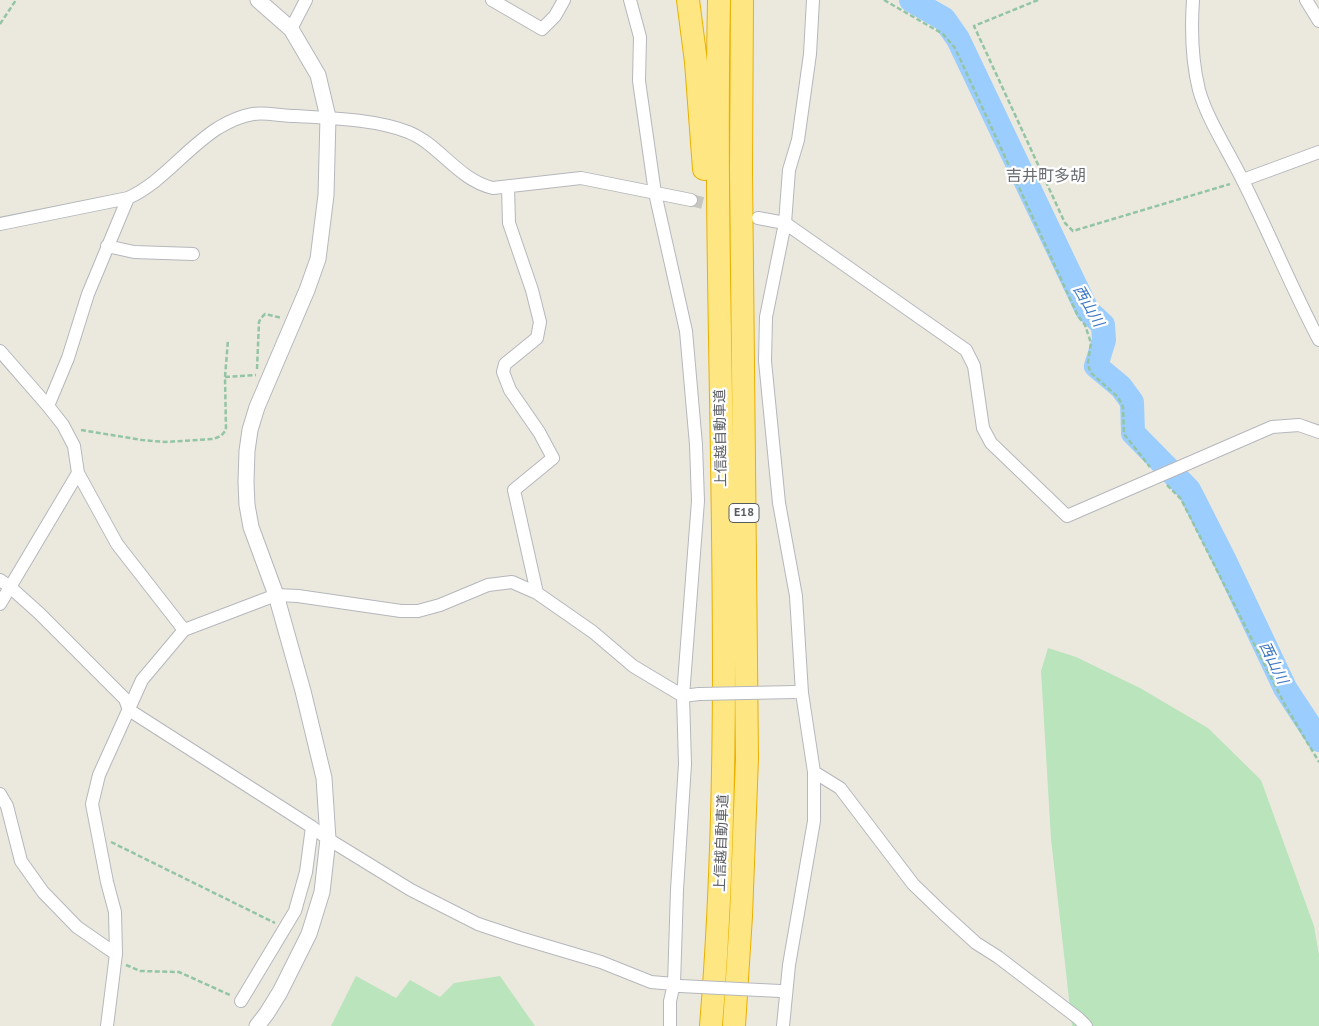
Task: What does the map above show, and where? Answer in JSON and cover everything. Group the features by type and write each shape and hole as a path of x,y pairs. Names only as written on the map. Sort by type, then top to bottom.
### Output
{"highway":[{"path":"688,0 696,62 720,397"},
{"name":"上信越自動車道","path":"711,1026 720,910 724,761 717,170 719,0"},
{"name":"上信越自動車道","path":"734,1026 742,907 747,758 742,272 742,0"},
{"path":"742,272 748,198 751,0"}],"street":[{"path":"257,1026 280,992 309,934 322,892 328,839 324,778 304,691 276,595 251,527 247,505 246,482 250,430 264,375 294,321 318,259 326,195 328,117 318,75 291,29 258,0"},
{"path":"291,29 306,0"},
{"path":"492,0 542,29 555,16 564,0"},
{"path":"630,0 640,37 639,81 655,193 686,330 696,445 698,501 683,696 685,764 677,890 677,985 670,1001 670,1026"},
{"path":"783,1026 784,992 814,821 814,772 798,693 796,596 778,503 765,361 766,317 785,223 789,170 798,140 810,54 813,0"},
{"path":"1193,0 1192,32 1199,91 1243,180 1297,299 1319,340"},
{"path":"1306,0 1319,21"},
{"path":"0,224 128,198 161,177 202,139 218,128 235,119 254,114 328,117 396,127 416,135 468,177 481,185 493,188 581,178 691,200"},
{"path":"1243,180 1319,152"},
{"path":"508,187 509,223 532,290 540,322 537,338 505,364 503,372 510,390 539,432 553,458 514,490 537,593"},
{"path":"48,406 68,358 88,294 128,198"},
{"path":"758,218 785,223 966,350 974,366 983,428 991,443 1067,516 1272,427 1299,425 1319,432"},
{"path":"107,246 134,252 193,254"},
{"path":"0,351 62,425 74,446 78,473 117,544 184,630"},
{"path":"0,604 5,584 78,473"},
{"path":"108,1026 116,954 115,912 92,804 99,775 142,680 184,630 276,595 298,596 401,611 418,611 440,606 488,585 512,582 537,593 593,632 633,666 683,696 699,694 798,693"},
{"path":"5,584 39,613 125,698 129,710 312,826 328,839 411,890 478,924 601,962 651,982 784,992"},
{"path":"814,772 840,788 913,884 942,913 976,943 1006,963 1086,1026"},
{"path":"0,794 7,806 21,861 43,892 77,927 116,954"},
{"path":"241,1001 295,911 306,872 312,826"}],"path":[{"path":"0,24 16,0"},
{"path":"884,0 943,34 954,48 1078,316 1084,325 1091,343 1088,363 1090,372 1118,397 1123,407 1124,434 1158,476 1181,499 1285,704 1319,762"},
{"path":"1038,0 974,26 1065,223 1072,231 1243,180"},
{"path":"225,377 264,375 260,318 265,314 294,321"},
{"path":"62,425 72,429 165,442 213,439 221,436 226,430 225,377 228,340"},
{"path":"98,836 285,928"},
{"path":"116,954 121,963 140,971 178,972 241,1001"}],"green space":[{"path":"1048,648 1076,657 1140,688 1208,728 1261,780 1314,926 1319,955 1319,1026 1072,1026 1051,839 1041,671"},
{"path":"356,976 396,998 410,980 440,997 454,983 500,976 535,1026 331,1026"}],"waterway":[{"name":"西山川","path":"911,0 944,19 958,39 1087,310 1103,325 1104,340 1096,366 1121,387 1132,402 1133,433 1189,490 1285,688 1319,740"}],"tunnel":[{"path":"691,200 722,208"}],"district":[{"name":"吉井町多胡","path":"1046,176"}]}
